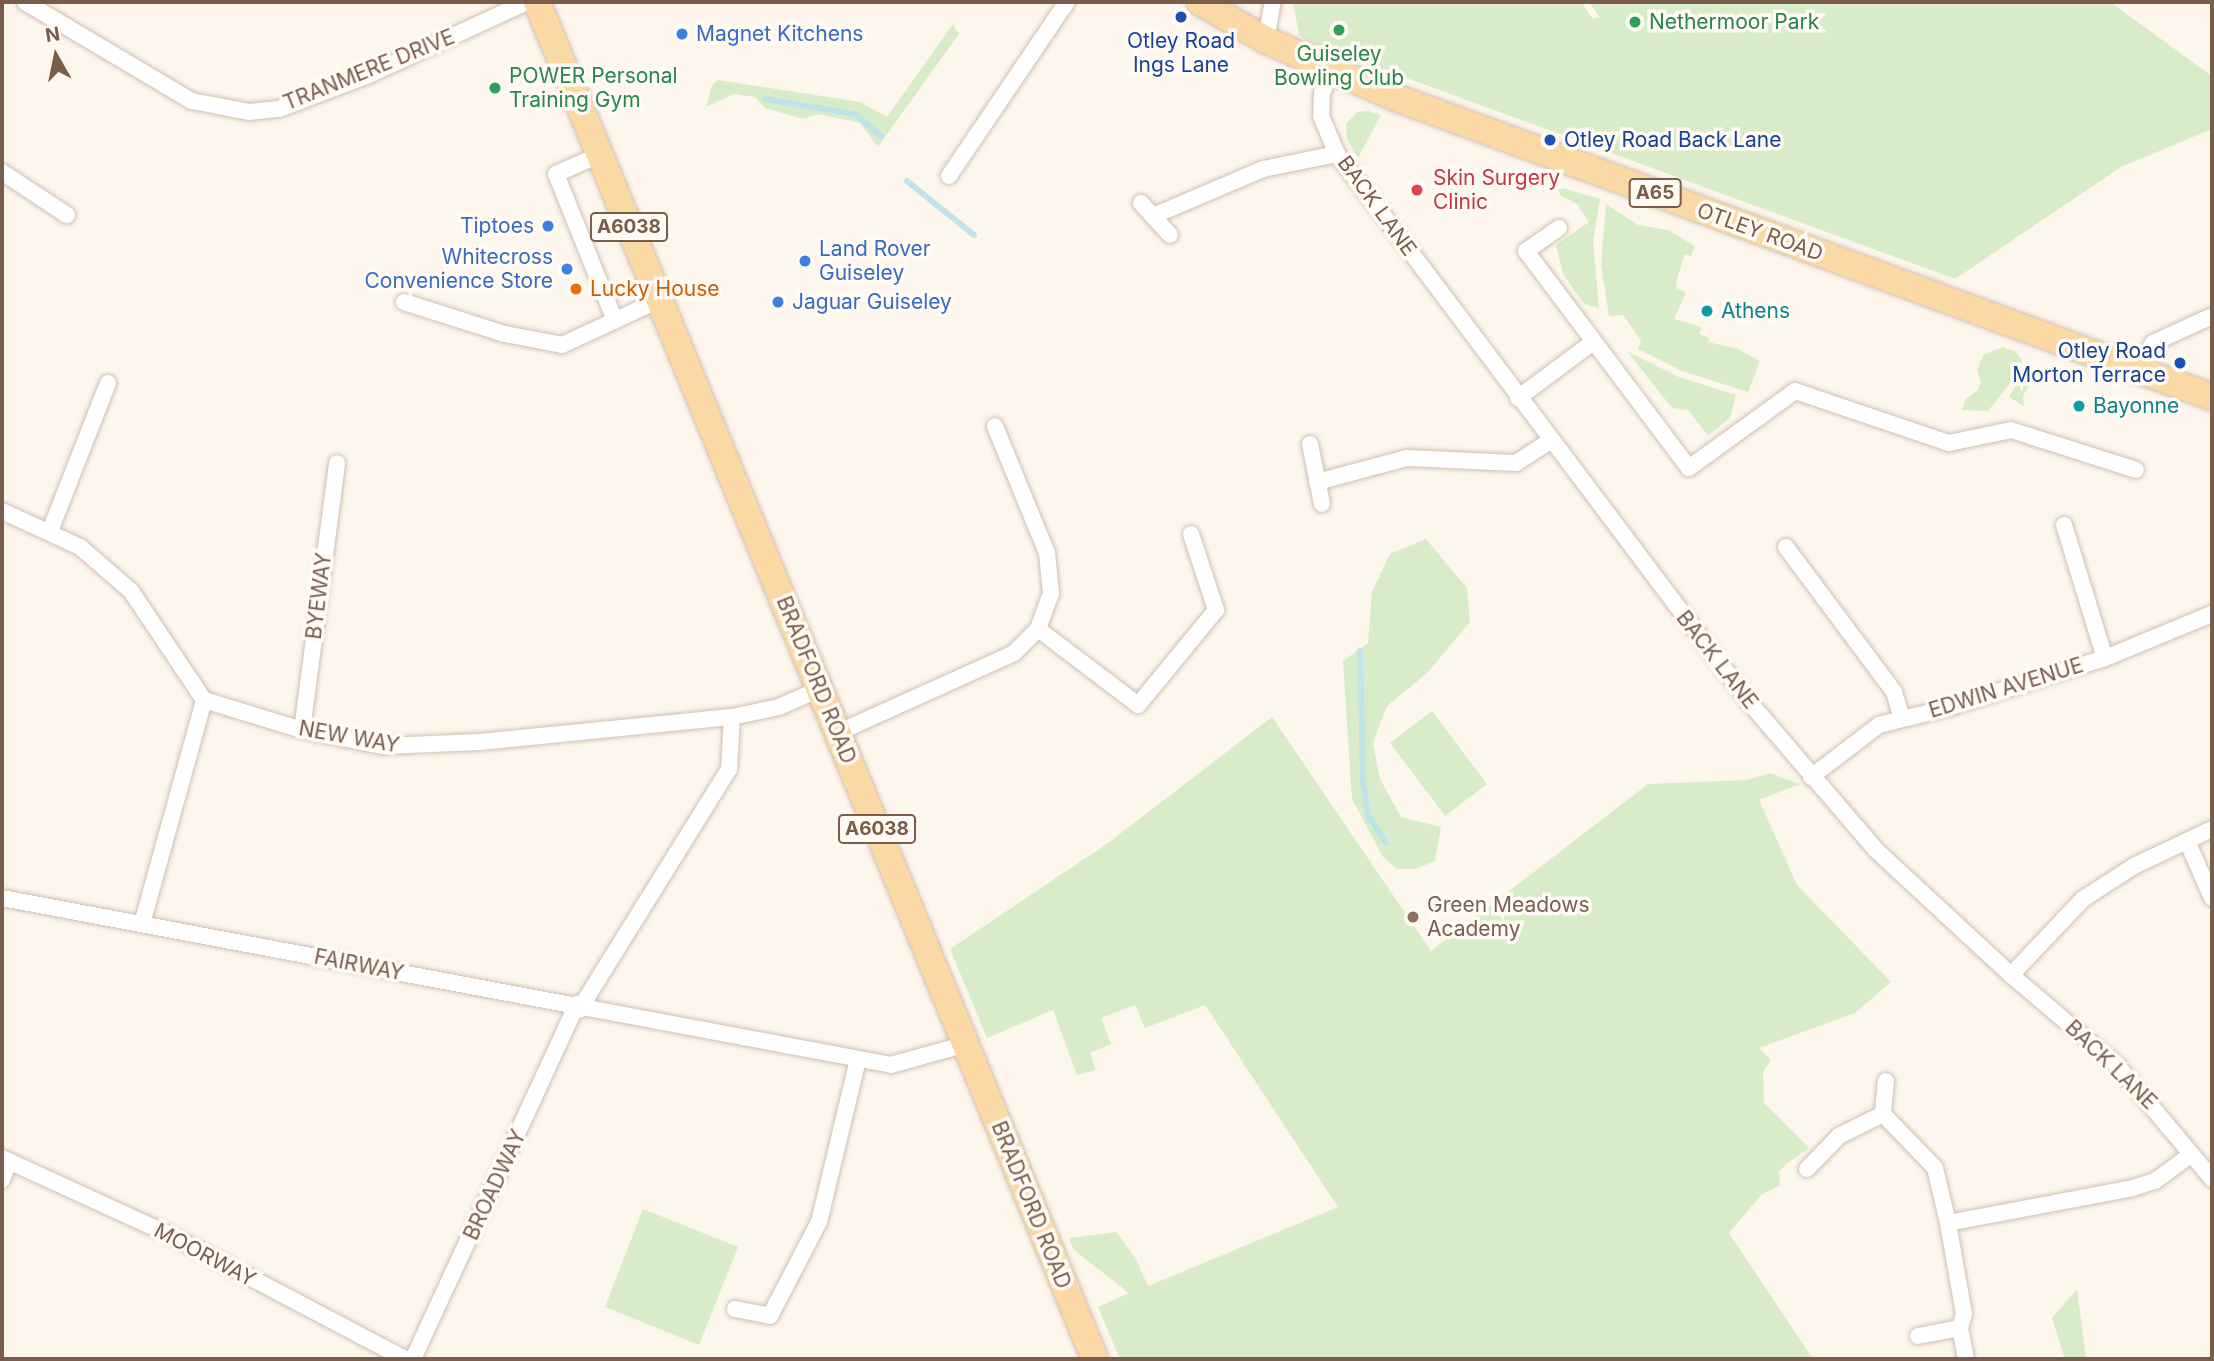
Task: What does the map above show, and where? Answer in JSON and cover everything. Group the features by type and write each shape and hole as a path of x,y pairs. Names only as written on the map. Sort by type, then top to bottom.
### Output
{"main road":[{"name":"BRADFORD ROAD","path":"537,2 1095,1359"},
{"name":"OTLEY ROAD","path":"1200,2 1266,40 1331,71 1500,138 2212,397"}],"street":[{"name":"TRANMERE DRIVE","path":"25,2 192,101 249,111 279,108 371,74 527,2"},
{"path":"949,176 1066,2"},
{"path":"1266,40 1273,2"},
{"name":"BACK LANE","path":"1331,71 1322,93 1321,116 1338,154 1550,441 1811,777 1888,862 2011,975 2116,1064 2165,1117 2189,1156 2212,1179"},
{"path":"1153,216 1263,169 1338,154"},
{"path":"599,155 556,174 615,321"},
{"path":"2,172 67,215"},
{"path":"1141,202 1170,235"},
{"path":"1559,228 1527,251 1689,468 1795,391 1949,443 2011,430 2136,470"},
{"path":"404,302 505,334 562,345 659,300"},
{"path":"2138,370 2153,344 2212,316"},
{"path":"1518,398 1593,342"},
{"path":"50,531 108,383"},
{"path":"837,733 1014,653 1038,629 1051,593 1047,553 995,426"},
{"path":"1318,482 1407,458 1516,463 1550,441"},
{"path":"1310,444 1322,504"},
{"name":"BYEWAY","path":"302,730 337,463"},
{"path":"2,511 80,547 131,591 204,700 142,924"},
{"path":"2064,525 2105,657"},
{"path":"1038,629 1138,705 1187,650 1216,610 1191,534"},
{"path":"1786,547 1894,692 1902,718"},
{"name":"EDWIN AVENUE","path":"1811,777 1866,731 2105,657 2212,614"},
{"name":"NEW WAY","path":"204,700 302,730 383,746 416,747 732,717 779,706 820,690"},
{"name":"BROADWAY","path":"413,1359 580,1006 729,769 732,717"},
{"path":"2011,975 2083,899 2134,866 2212,829"},
{"path":"2187,841 2212,898"},
{"name":"FAIRWAY","path":"2,898 891,1065 966,1044"},
{"path":"735,1309 770,1316 819,1222 858,1060"},
{"path":"1886,1081 1883,1114 1935,1168 1964,1314 1959,1328 1966,1359"},
{"path":"1807,1169 1839,1136 1883,1114"},
{"path":"1948,1223 2133,1188 2155,1181 2189,1156"},
{"path":"2,1180 5,1159"},
{"name":"MOORWAY","path":"5,1159 166,1233 405,1359"},
{"path":"1918,1336 1959,1328"}],"green space":[{"name":"Nethermoor Park","path":"1293,2 1581,2 1593,19 1600,17 1589,2 2110,2 2212,76 2212,129 2121,167 1955,279 1308,42 1299,35"},
{"path":"953,24 959,34 878,147 860,123 819,114 803,119 765,108 755,97 734,94 706,107 712,85 718,80 860,102 887,117"},
{"path":"1368,111 1381,115 1358,158 1347,139 1346,124 1357,112"},
{"path":"1563,188 1600,199 1593,242 1599,308 1584,304 1563,274 1556,245 1589,222 1577,204 1561,196 1558,190"},
{"path":"1606,204 1638,225 1668,230 1695,246 1691,256 1685,254 1677,279 1676,288 1686,292 1674,319 1702,327 1699,334 1709,338 1708,342 1738,349 1760,361 1748,392 1682,371 1638,349 1641,340 1623,315 1609,316 1601,264"},
{"path":"2003,347 2016,352 2022,360 2011,382 1988,411 1962,410 1966,399 1978,390 1981,381 1977,371 1983,355"},
{"path":"1627,351 1679,377 1736,395 1730,418 1708,436 1688,410 1672,408"},
{"path":"2028,364 2037,371 2023,396 2024,406 2009,397"},
{"path":"1426,539 1467,588 1470,622 1427,673 1387,706 1373,743 1380,779 1401,817 1441,827 1435,861 1416,869 1397,869 1383,857 1352,799 1343,661 1368,643 1372,592 1390,554"},
{"path":"1432,711 1487,784 1445,816 1390,743"},
{"path":"1272,717 1431,951 1648,784 1747,780 1770,773 1800,784 1759,800 1797,885 1891,982 1855,1013 1759,1048 1771,1060 1763,1072 1764,1103 1809,1148 1786,1164 1779,1172 1780,1185 1761,1195 1729,1233 1813,1359 1120,1359 1098,1307 1129,1293 1074,1250 1069,1238 1116,1232 1135,1257 1148,1286 1338,1207 1205,1005 1145,1028 1135,1005 1101,1018 1111,1044 1090,1053 1096,1070 1077,1075 1053,1010 987,1038 950,949 1108,843"},
{"path":"643,1209 738,1247 699,1345 605,1307"},
{"path":"2077,1289 2086,1358 2156,1359 2065,1359 2052,1318"}],"waterway":[{"path":"765,99 855,114 881,136"},
{"path":"907,181 974,235"},
{"path":"1360,651 1363,782 1368,815 1386,843"}],"place":[{"name":"Otley Road Ings Lane","path":"1181,17"},
{"name":"Nethermoor Park","path":"1635,22"},
{"name":"Guiseley Bowling Club","path":"1339,30"},
{"name":"Magnet Kitchens","path":"682,34"},
{"name":"POWER Personal Training Gym","path":"495,88"},
{"name":"Otley Road Back Lane","path":"1550,140"},
{"name":"Skin Surgery Clinic","path":"1417,190"},
{"name":"Tiptoes","path":"548,226"},
{"name":"Land Rover Guiseley","path":"805,261"},
{"name":"Whitecross Convenience Store","path":"567,269"},
{"name":"Lucky House","path":"576,289"},
{"name":"Jaguar Guiseley","path":"778,302"},
{"name":"Athens","path":"1707,311"},
{"name":"Otley Road Morton Terrace","path":"2180,363"},
{"name":"Bayonne","path":"2079,406"},
{"name":"Green Meadows Academy","path":"1413,917"}]}
